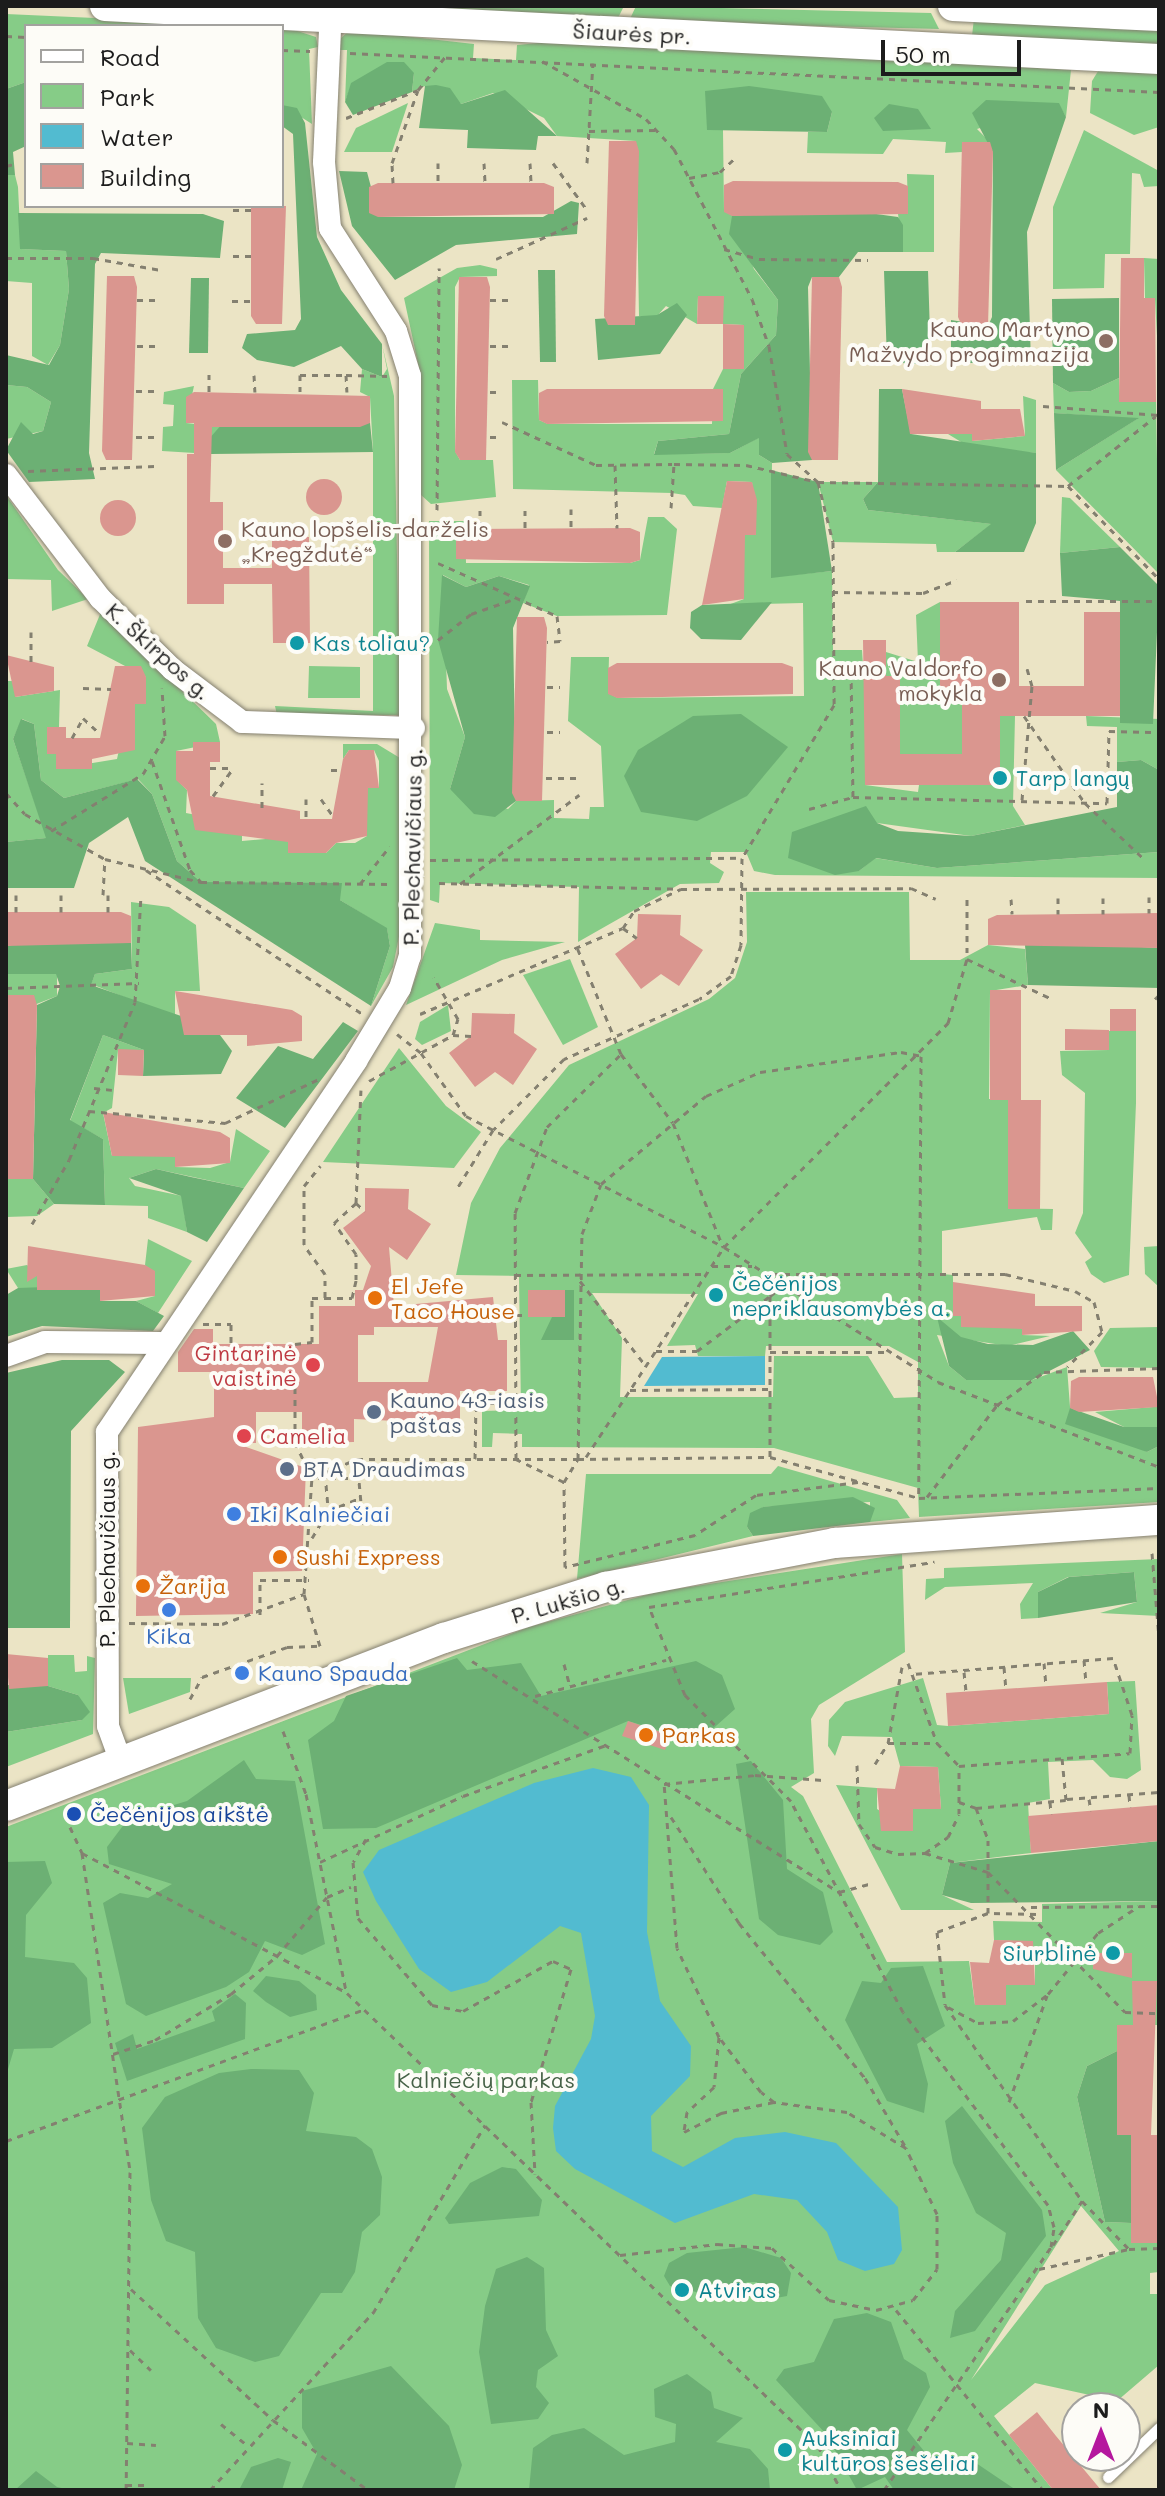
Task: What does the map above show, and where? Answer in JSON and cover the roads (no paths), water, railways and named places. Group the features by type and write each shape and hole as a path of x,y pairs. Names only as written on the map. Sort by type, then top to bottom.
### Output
{"main road":[{"name":"Šiaurės pr.","path":"105,6 331,12 1159,59"},
{"path":"951,49 953,6 1159,16"},
{"name":"P. Lukšio g.","path":"6,1806 444,1638 661,1574 915,1534 1159,1520"}],"street":[{"name":"P. Plechavičiaus g.","path":"121,1762 108,1726 107,1432 160,1343 356,1061 379,1024 410,956 415,815 410,376 396,331 330,228 325,127 331,12"},
{"name":"K. Škirpos g.","path":"6,476 100,598 160,656 242,722 414,728"},
{"path":"6,1356 45,1342 160,1343"}],"lane":[{"path":"1108,2477 1159,2428"}],"water":[{"path":"765,1356 765,1385 644,1386 662,1357"},
{"path":"593,1768 631,1777 649,1805 647,1932 660,2001 691,2046 690,2076 651,2116 652,2151 683,2167 735,2138 785,2132 836,2143 898,2207 902,2250 894,2264 865,2271 838,2260 827,2232 797,2200 754,2194 675,2223 575,2169 556,2151 553,2128 555,2106 591,2039 595,2016 581,1933 560,1926 487,1982 451,1992 419,1969 376,1901 363,1872 379,1850 534,1783"}],"place":[{"name":"Kauno Martyno Mažvydo progimnazija","path":"1106,341"},
{"name":"Kauno lopšelis-darželis „Kregždutė“","path":"225,541"},
{"name":"Kas toliau?","path":"297,643"},
{"name":"Kauno Valdorfo mokykla","path":"999,680"},
{"name":"Tarp langų","path":"1000,778"},
{"name":"Čečėnijos nepriklausomybės a.","path":"716,1295"},
{"name":"El Jefe Taco House","path":"375,1298"},
{"name":"Gintarinė vaistinė","path":"313,1365"},
{"name":"Kauno 43-iasis paštas","path":"374,1412"},
{"name":"Camelia","path":"244,1436"},
{"name":"BTA Draudimas","path":"287,1469"},
{"name":"Iki Kalniečiai","path":"234,1514"},
{"name":"Sushi Express","path":"280,1557"},
{"name":"Žarija","path":"143,1586"},
{"name":"Kika","path":"169,1610"},
{"name":"Kauno Spauda","path":"242,1673"},
{"name":"Parkas","path":"646,1735"},
{"name":"Čečėnijos aikštė","path":"74,1814"},
{"name":"Siurblinė","path":"1113,1953"},
{"name":"Atviras","path":"682,2290"},
{"name":"Auksiniai kultūros šešėliai","path":"785,2450"}],"park label":[{"name":"Kalniečių parkas","path":"486,2080"}]}
